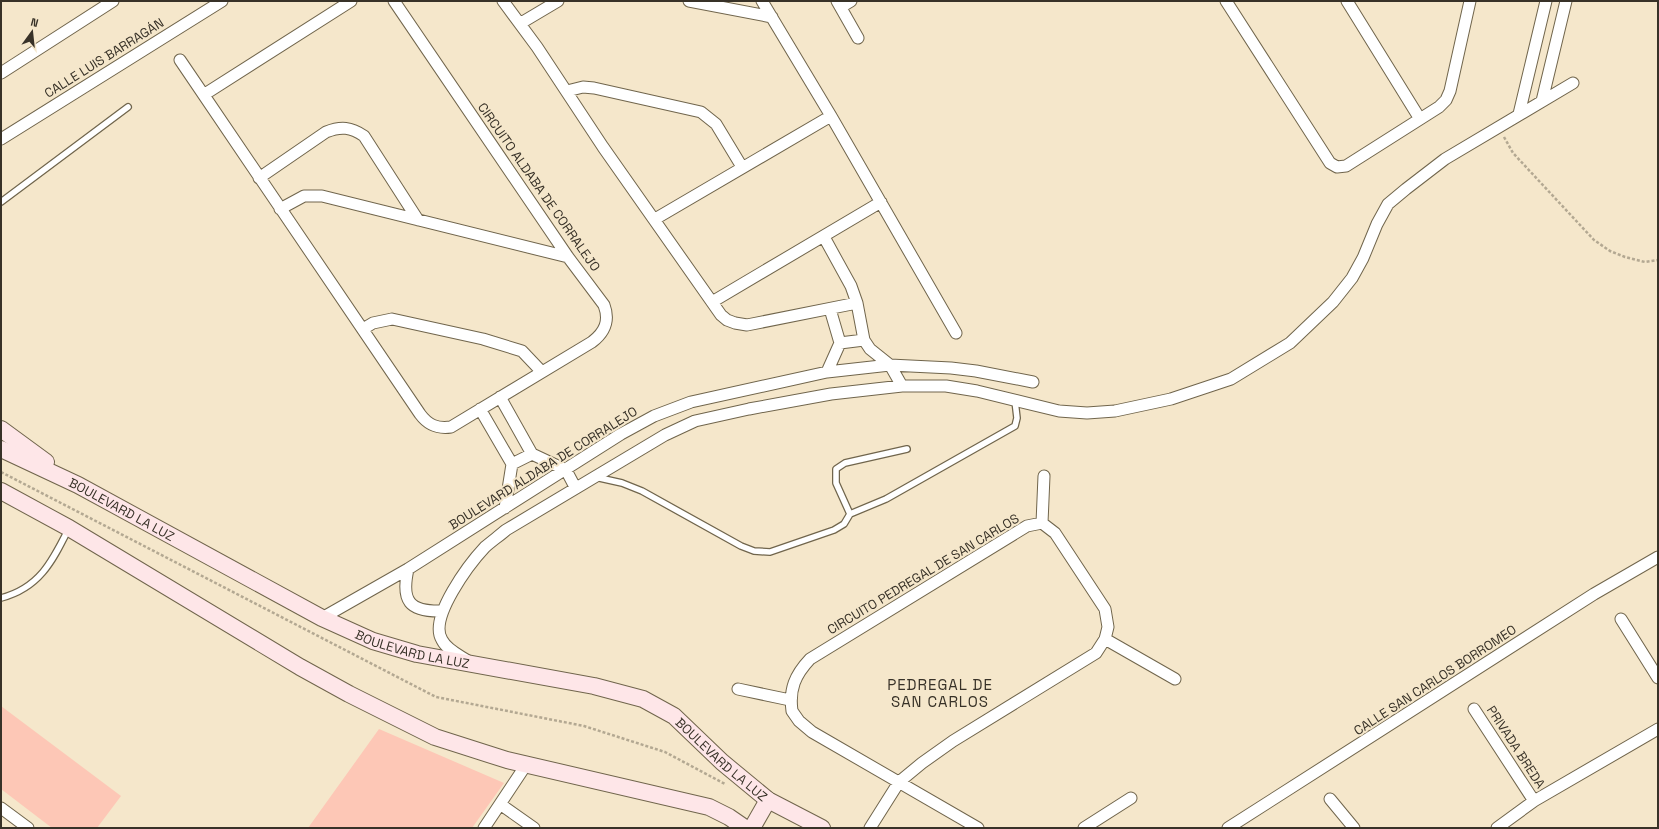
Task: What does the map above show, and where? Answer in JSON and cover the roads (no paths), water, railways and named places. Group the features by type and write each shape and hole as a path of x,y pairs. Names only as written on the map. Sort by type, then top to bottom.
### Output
{"main road":[{"path":"1,429 78,485"},
{"name":"BOULEVARD LA LUZ","path":"1,449 78,485 322,618 373,641 398,649 594,686 643,699 674,716 722,762 768,800 822,828"},
{"path":"5,495 69,528 300,667 349,694 435,737 483,754 710,808 729,817 745,828"},
{"path":"752,828 768,800"}],"street":[{"path":"1,73 113,1"},
{"name":"CALLE LUIS BARRAGÁN","path":"1,139 222,1"},
{"path":"205,94 351,1"},
{"name":"CIRCUITO ALDABA DE CORRALEJO","path":"180,60 205,94 259,178 426,422 435,427 451,427 541,371 592,342 605,328 607,319 604,305 568,257 394,1"},
{"path":"503,1 521,24 567,91 603,147 655,218 712,302 727,320 747,325 857,303"},
{"path":"521,24 558,1"},
{"path":"689,1 772,17"},
{"path":"762,1 831,116 956,334"},
{"path":"851,1 839,4 858,38"},
{"path":"1226,1 1330,164 1337,167 1346,166 1439,107 1446,100 1450,91 1470,1"},
{"path":"1347,1 1420,119"},
{"path":"1519,114 1547,1 1566,3 1542,101"},
{"path":"472,664 449,648 441,640 439,628 442,611 462,576 485,548 506,530 664,435 695,421 831,394 902,386 946,386 977,391 1059,411 1087,414 1115,411 1171,398 1231,379 1290,343 1333,302 1352,278 1388,204 1445,159 1498,126 1573,83"},
{"path":"567,91 583,87 594,88 701,112 716,124 742,167"},
{"path":"655,218 831,116"},
{"path":"259,178 326,132 337,128 346,128 356,131 364,136 418,220"},
{"path":"280,209 297,199 316,195 568,257"},
{"path":"712,302 881,202"},
{"path":"824,237 851,286 857,303 864,340 870,349 890,365 902,386"},
{"path":"828,372 840,343 830,309"},
{"path":"362,329 373,323 392,319 483,339 522,351 541,371"},
{"path":"840,343 864,340"},
{"name":"BOULEVARD ALDABA DE CORRALEJO","path":"322,618 408,569 621,434 654,416 691,402 828,372 890,365 976,371 1033,382"},
{"path":"500,397 532,454 566,470 575,488"},
{"path":"480,409 512,464 505,508"},
{"path":"512,464 532,454"},
{"path":"870,828 899,782 922,763 1096,653 1105,639 1108,627 1105,609 1055,533 1042,523 1044,476"},
{"name":"CIRCUITO PEDREGAL DE SAN CARLOS","path":"790,700 799,671 810,659 1027,526 1042,523"},
{"name":"CALLE SAN CARLOS BORROMEO","path":"1228,828 1594,594 1658,557"},
{"path":"408,569 405,592 408,600 413,606 422,610 442,611"},
{"path":"1621,619 1658,678"},
{"path":"1105,639 1176,679"},
{"path":"738,689 790,700 792,711 799,721 812,732 978,828"},
{"name":"PRIVADA BREDA","path":"1474,709 1534,801"},
{"path":"1497,828 1534,801 1658,729"},
{"path":"484,828 526,765"},
{"path":"1084,828 1131,798"},
{"path":"1330,799 1354,828"},
{"path":"500,804 534,828"},
{"path":"1,808 28,828"}],"lane":[{"path":"1,202 128,107"},
{"path":"593,477 622,483 642,491 741,546 754,551 770,552 834,530 844,524 850,514 886,499 1015,426 1017,418 1015,401"},
{"path":"850,514 836,483 836,469 845,463 907,449"},
{"path":"1,598 29,586 43,574 69,528"}],"district":[{"name":"PEDREGAL DE SAN CARLOS","path":"940,692"}]}
